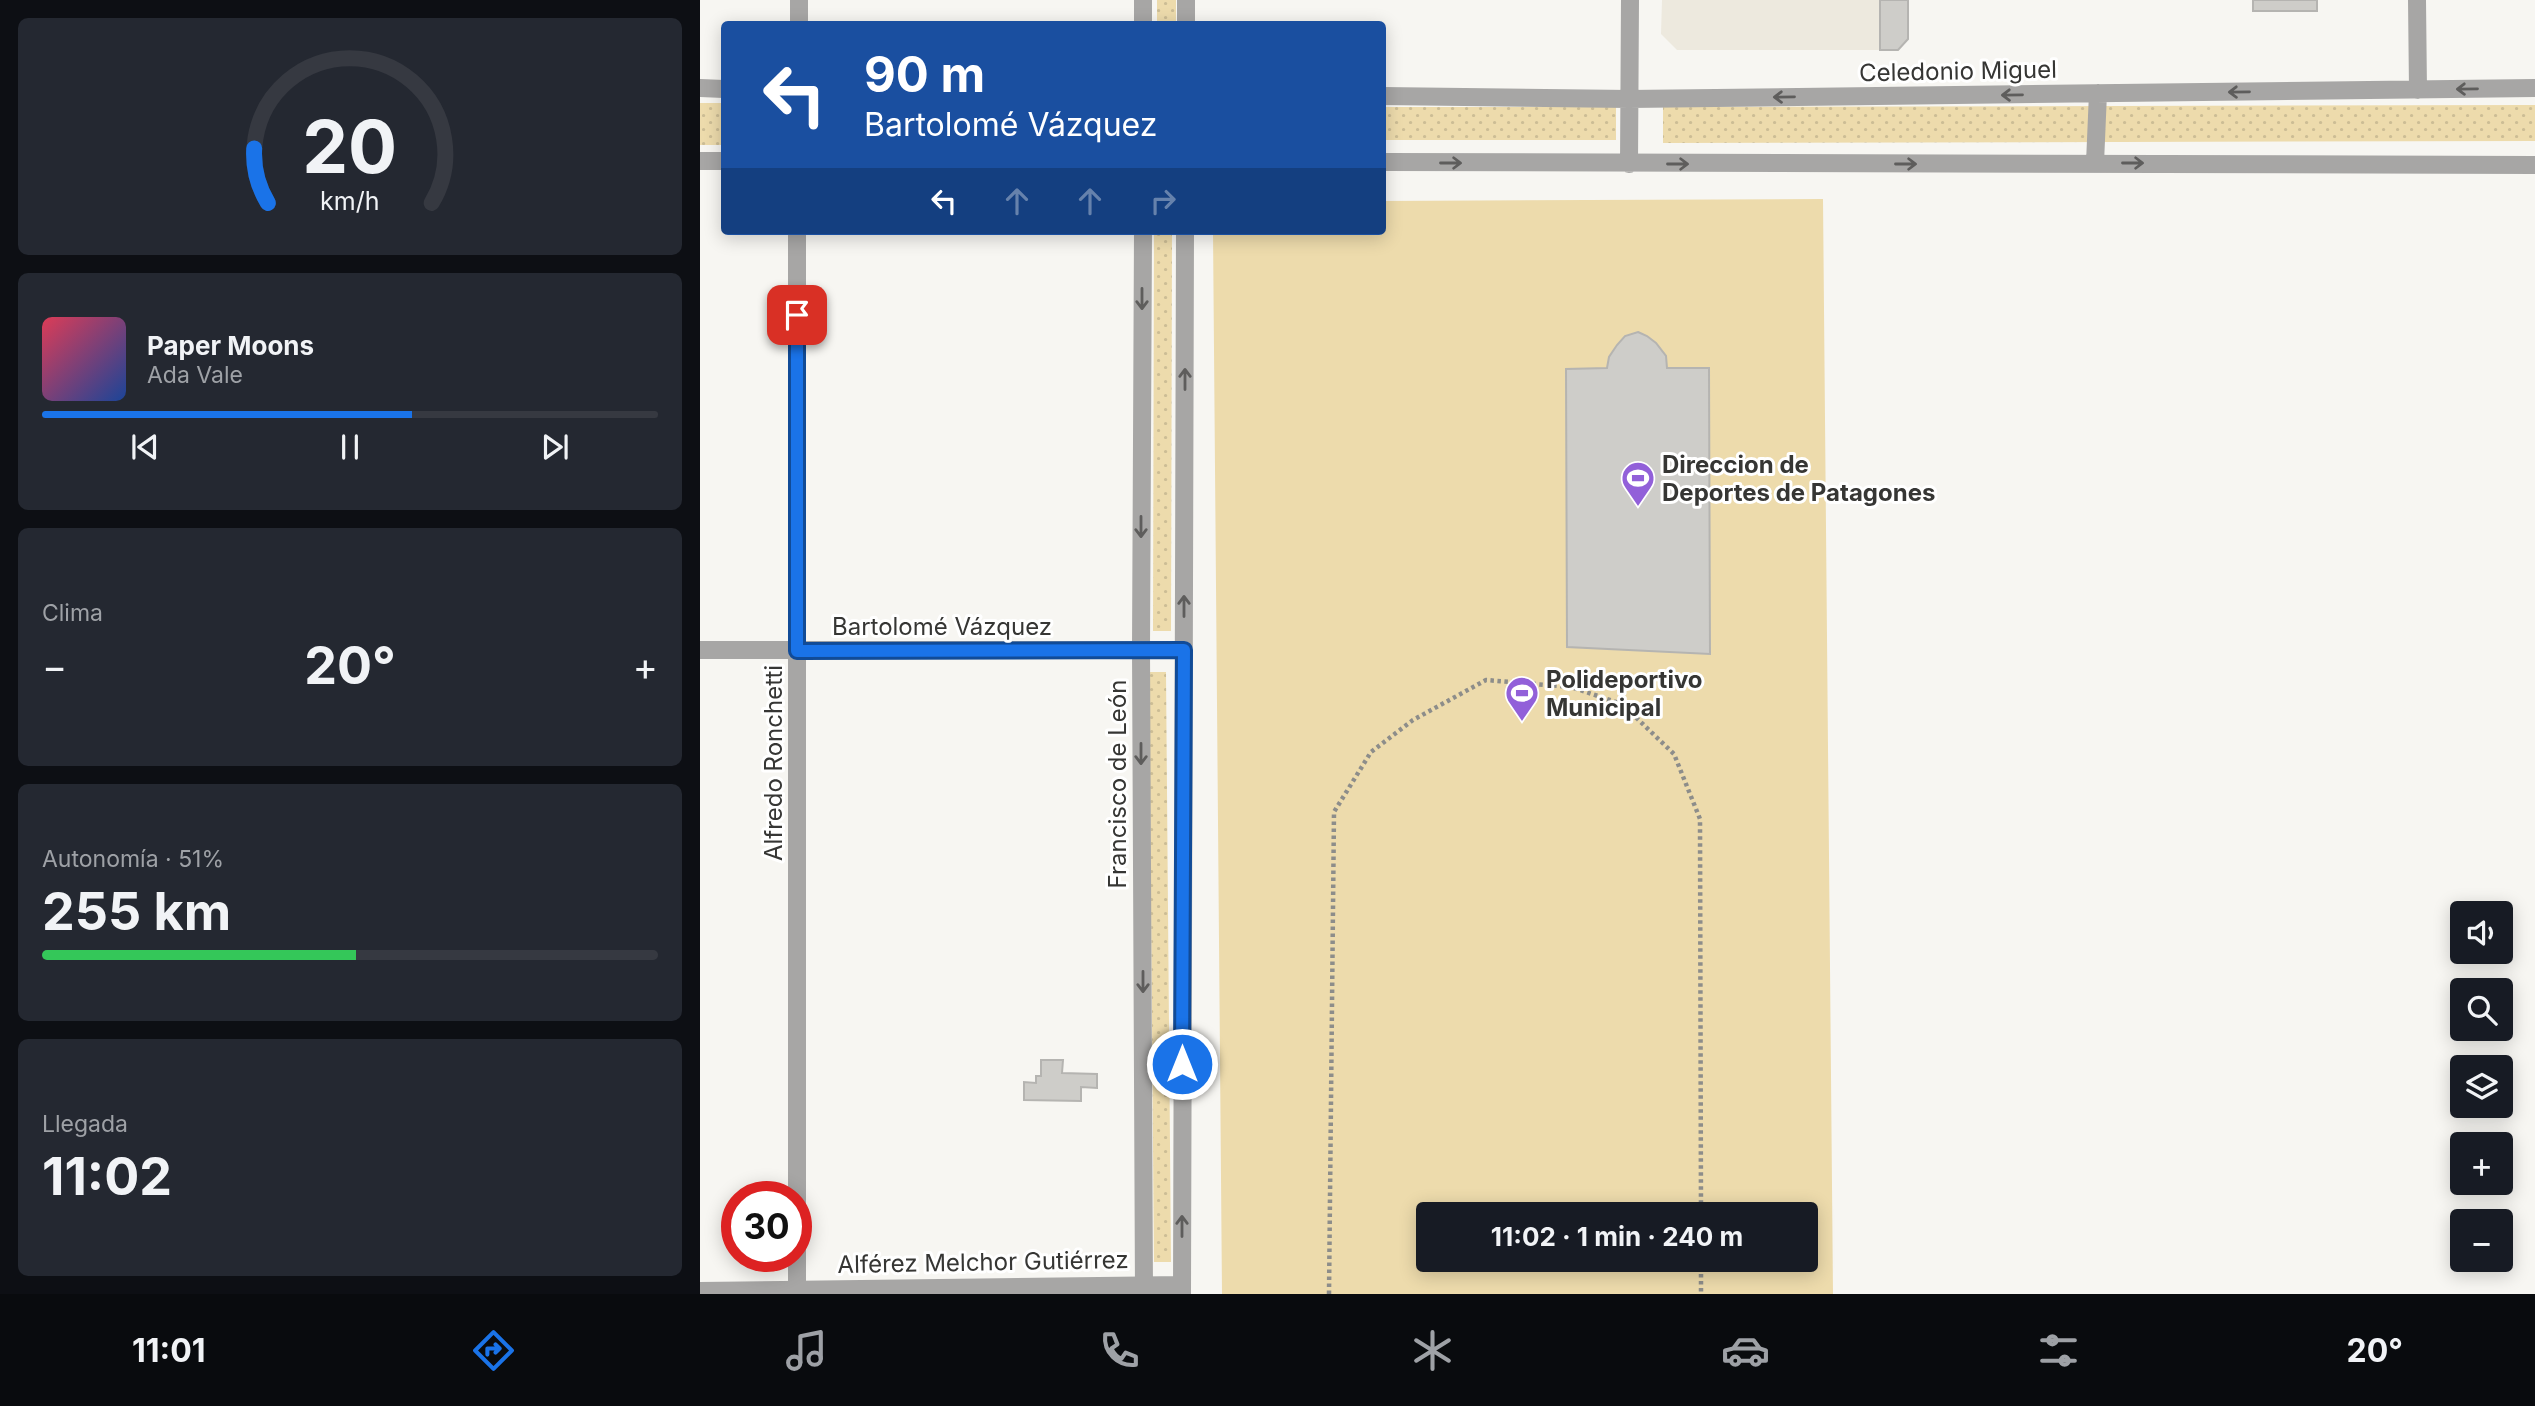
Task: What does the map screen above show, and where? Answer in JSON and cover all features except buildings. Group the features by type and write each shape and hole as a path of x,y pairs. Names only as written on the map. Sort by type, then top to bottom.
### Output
{"street":[{"path":"799,0 799,21"},
{"path":"1143,0 1143,21"},
{"path":"1186,0 1186,21"},
{"path":"1629,164 1630,0"},
{"path":"2417,0 2418,90"},
{"path":"700,88 721,89"},
{"name":"Celedonio Miguel","path":"1386,96 1629,99 2535,88"},
{"path":"2095,163 2098,93"},
{"path":"700,161 721,160"},
{"path":"1386,162 2535,164"},
{"name":"Alfredo Ronchetti","path":"797,235 797,1291"},
{"name":"Francisco de León","path":"1143,235 1141,650 1144,1289"},
{"path":"1182,1289 1185,235"},
{"name":"Bartolomé Vázquez","path":"700,650 1184,650"},
{"name":"Alférez Melchor Gutiérrez","path":"700,1291 1182,1289"}],"path":[{"path":"1329,1294 1334,812 1371,752 1413,720 1486,680 1571,687 1622,704 1674,754 1700,819 1701,1202"},
{"path":"1701,1272 1701,1294"}],"shaded area":[{"path":"1157,0 1176,0 1176,21 1157,21"},
{"path":"1662,0 1880,0 1880,50 1677,50 1661,34"},
{"path":"700,103 721,103 721,145 700,145"},
{"path":"2535,105 2535,141 1663,143 1663,107"},
{"path":"1386,107 1616,107 1616,140 1386,140"},
{"name":"Polideportivo Municipal","path":"1823,199 1833,1294 1222,1294 1213,235 1386,235 1386,201"},
{"path":"1154,235 1172,235 1171,631 1153,631"},
{"path":"1149,672 1166,672 1171,1262 1154,1262"}],"place":[{"name":"Direccion de Deportes de Patagones","path":"1638,508"},
{"name":"Polideportivo Municipal","path":"1522,723"}],"route":[{"path":"797,315 797,651 1184,650 1182,1064"}]}
